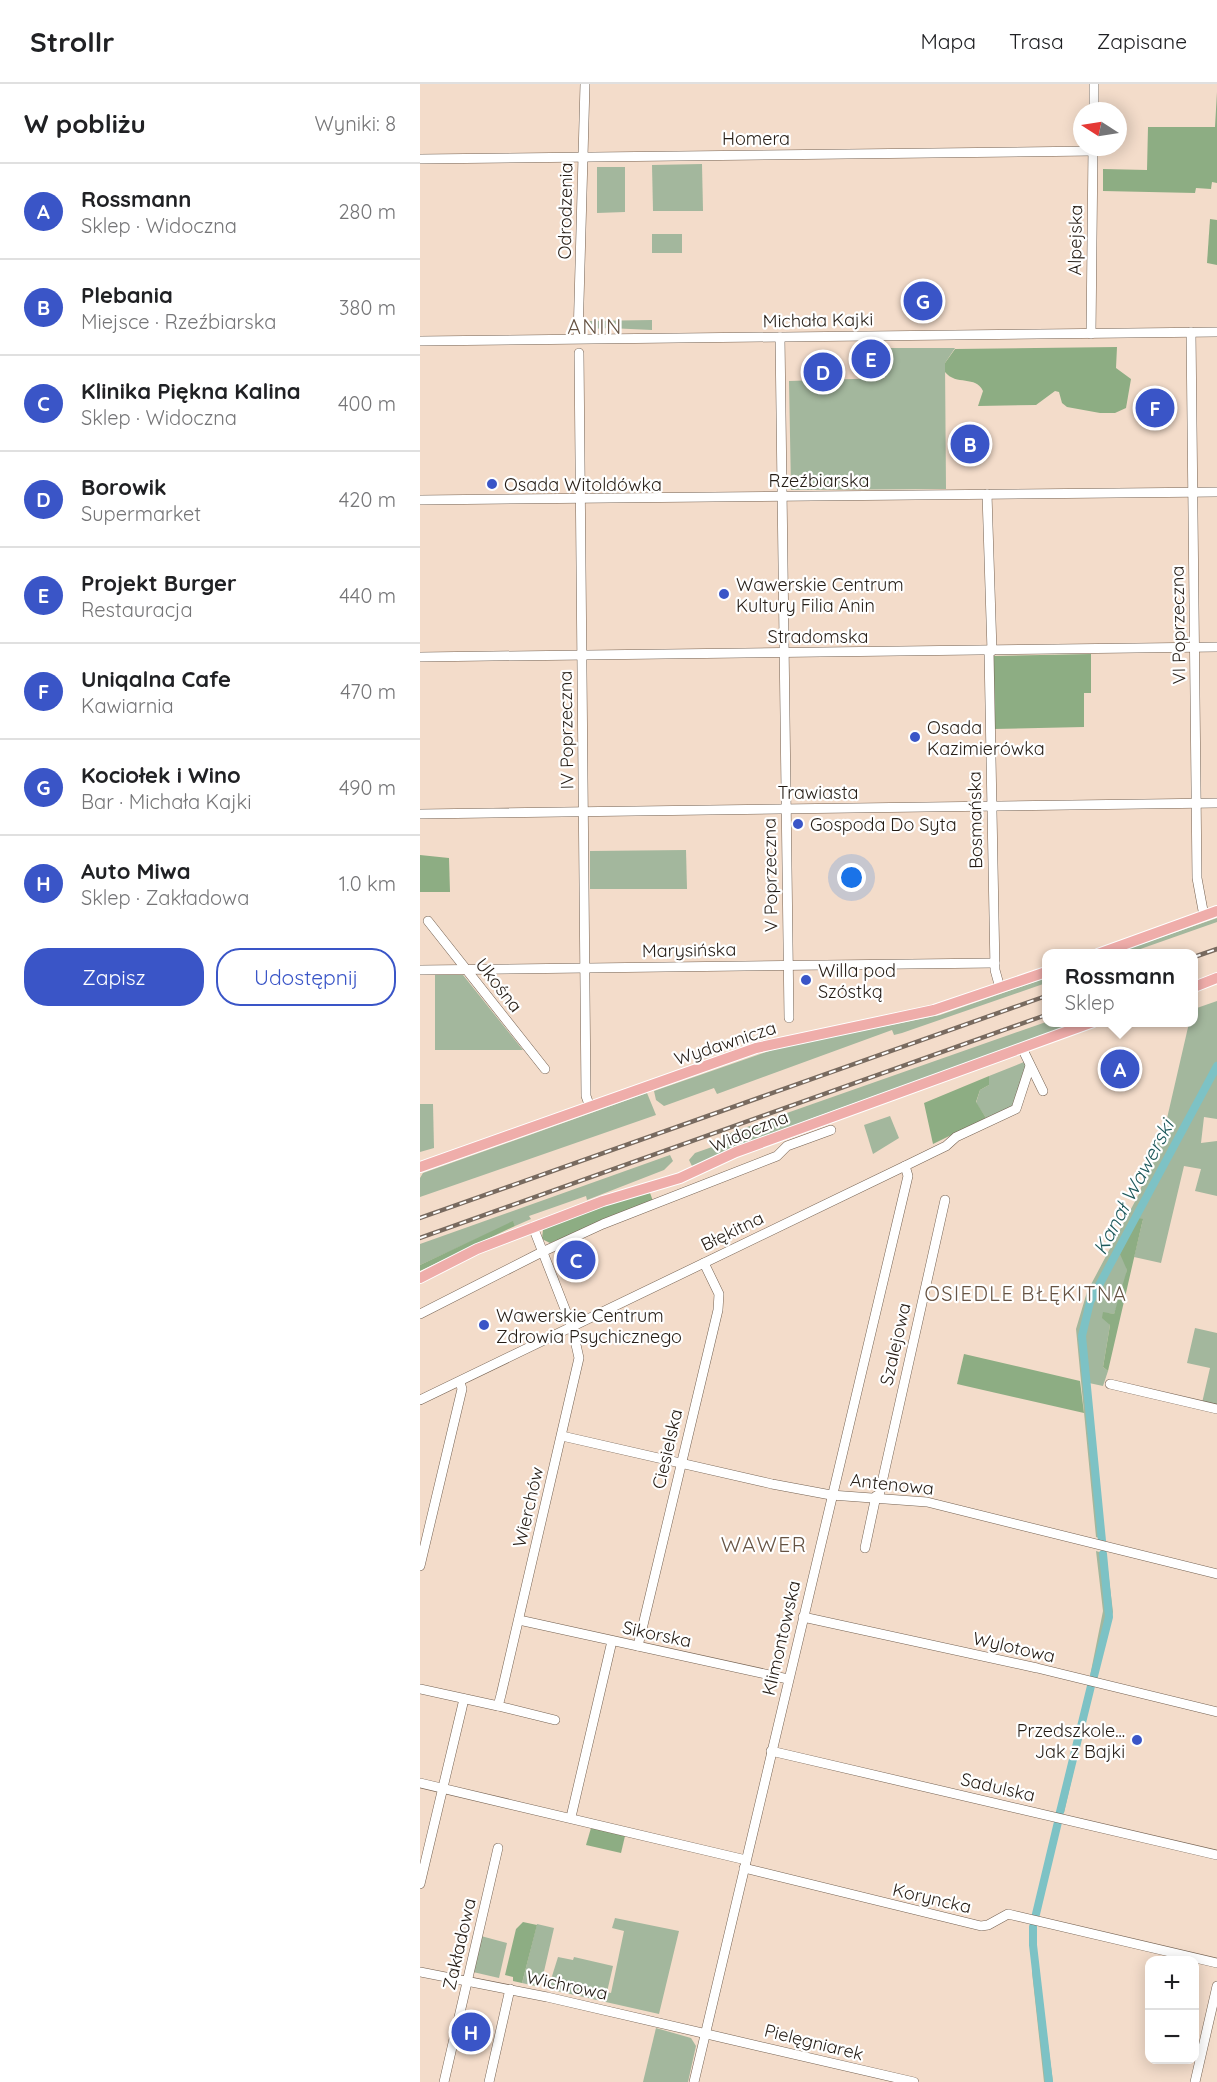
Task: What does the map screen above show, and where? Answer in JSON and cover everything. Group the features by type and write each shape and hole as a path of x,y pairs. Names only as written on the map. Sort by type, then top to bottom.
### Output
{"main road":[{"path":"1112,949 1217,911"},
{"name":"Wydawnicza","path":"420,1167 764,1046 934,1010 1042,974"},
{"path":"1198,985 1217,978"},
{"name":"Widoczna","path":"420,1278 477,1249 533,1227 609,1199 680,1178 736,1152 1082,1027"}],"street":[{"name":"Odrodzenia","path":"578,338 585,84"},
{"path":"1094,84 1094,102"},
{"name":"Homera","path":"420,159 1073,149"},
{"name":"Alpejska","path":"1091,334 1093,156"},
{"name":"VI Poprzeczna","path":"1191,332 1197,878 1204,916"},
{"name":"Michała Kajki","path":"420,341 1217,332"},
{"name":"V Poprzeczna","path":"780,337 789,1018"},
{"name":"IV Poprzeczna","path":"579,353 584,968 586,1096 590,1107"},
{"name":"Rzeźbiarska","path":"420,500 1217,492"},
{"name":"Bosmańska","path":"987,494 995,963 1000,988"},
{"name":"Stradomska","path":"420,657 1217,647"},
{"name":"Trawiasta","path":"420,814 1217,803"},
{"name":"Ukośna","path":"428,921 544,1069"},
{"name":"Marysińska","path":"420,970 995,963"},
{"path":"1022,1048 1043,1091"},
{"name":"Błękitna","path":"420,1400 905,1167 946,1146 956,1137 1016,1109 1030,1066"},
{"name":"Widoczna","path":"420,1314 543,1251 603,1224 777,1156 787,1146 831,1130"},
{"name":"Klimontowska","path":"694,2082 908,1176 905,1167"},
{"name":"Szalejowa","path":"865,1548 945,1200"},
{"name":"Wierchów","path":"498,1706 579,1358 572,1327 533,1227"},
{"name":"Ciesielska","path":"638,1646 720,1302 719,1294 704,1263"},
{"path":"420,1566 462,1389 460,1382"},
{"path":"1110,1384 1217,1409"},
{"name":"Antenowa","path":"562,1436 681,1464 831,1495 877,1496 935,1504 1217,1575"},
{"name":"Wylotowa","path":"803,1617 1037,1668 1217,1712"},
{"name":"Sikorska","path":"519,1620 788,1679"},
{"path":"571,1817 612,1641"},
{"path":"420,1689 555,1720"},
{"path":"420,1880 464,1699"},
{"name":"Sadulska","path":"771,1750 1217,1855"},
{"name":"Koryncka","path":"420,1783 571,1817 981,1926 988,1926 1008,1914 1217,1963"},
{"name":"Zakładowa","path":"444,2082 498,1848"},
{"name":"Wichrowa","path":"420,1972 467,1983 510,1989 705,2035"},
{"path":"1195,2082 1217,1988"},
{"path":"489,2082 510,1989"},
{"name":"Pielęgniarek","path":"705,2035 915,2082"}],"green space":[{"path":"1217,92 1217,183 1212,182 1211,189 1196,188 1195,193 1103,191 1103,169 1147,170 1148,127 1215,127"},
{"path":"702,164 703,211 653,211 652,165"},
{"path":"597,167 625,167 625,212 597,213"},
{"path":"1210,219 1217,220 1217,265 1207,263"},
{"path":"652,234 682,234 682,253 652,253"},
{"path":"652,320 652,330 591,329 588,327 588,321"},
{"path":"1117,347 1116,368 1131,379 1126,408 1115,413 1100,413 1067,407 1062,403 1059,392 1055,391 1036,405 978,406 983,391 980,386 976,383 955,379 945,372 945,363 955,349"},
{"path":"885,348 955,348 945,363 946,489 791,490 789,381 885,378"},
{"path":"1091,654 1091,693 1084,693 1084,727 993,729 994,656"},
{"path":"686,850 687,889 590,889 590,851"},
{"path":"420,855 449,858 450,892 420,892"},
{"path":"1217,918 1217,922 1140,949 1128,949"},
{"path":"435,975 463,975 523,1050 435,1050"},
{"path":"1042,979 1042,984 902,1033 894,1035 892,1030 717,1094 714,1088 664,1106 656,1100 654,1091 778,1048 940,1015"},
{"path":"1217,1001 1217,1119 1204,1117 1201,1143 1217,1141 1217,1196 1195,1191 1201,1169 1184,1166 1161,1263 1134,1257 1143,1219 1126,1262 1125,1285 1114,1314 1104,1313 1110,1325 1103,1367 1108,1371 1103,1386 1089,1383 1104,1540 1096,1537 1076,1329 1087,1292 1140,1192 1152,1142 1162,1140 1188,1027 1198,1027 1198,1008"},
{"path":"1042,1023 1042,1027 1066,1027 813,1118 692,1166 689,1160 695,1153 732,1140 730,1133"},
{"path":"1024,1062 1026,1066 1015,1105 986,1118 976,1103 980,1090 989,1085 989,1076"},
{"path":"989,1076 989,1085 980,1090 976,1102 986,1118 933,1144 924,1103"},
{"path":"647,1093 656,1115 420,1197 420,1178 423,1173"},
{"path":"420,1104 433,1104 434,1148 420,1152"},
{"path":"890,1116 899,1138 873,1154 864,1125"},
{"path":"670,1155 673,1161 664,1170 587,1200 586,1196 529,1216 531,1219 515,1226 513,1222 420,1265 420,1244"},
{"path":"650,1193 653,1201 550,1243 542,1239 543,1229 613,1202"},
{"path":"1138,1218 1143,1219 1108,1371 1103,1367 1110,1325 1102,1318 1103,1312 1114,1314 1127,1270 1120,1254"},
{"path":"513,1221 515,1226 420,1271 420,1265"},
{"path":"1195,1328 1217,1333 1217,1407 1202,1403 1210,1368 1187,1363"},
{"path":"964,1354 1080,1381 1084,1413 957,1384"},
{"path":"1096,1551 1106,1554 1113,1612 1097,1678 1090,1676 1103,1611"},
{"path":"1089,1685 1093,1686 1064,1813 1057,1812"},
{"path":"1055,1822 1060,1824 1039,1915 1033,1914"},
{"path":"591,1828 625,1836 621,1853 586,1845"},
{"path":"615,1918 679,1931 659,2014 548,1989 558,1957 573,1960 574,1957 613,1966 607,1992 611,1993 624,1931 612,1928"},
{"path":"523,1922 537,1925 522,1983 513,1981 513,1977 505,1975 516,1929"},
{"path":"1032,1923 1037,1924 1035,1945 1053,2082 1044,2082 1032,1972"},
{"path":"537,1924 554,1928 542,1980 536,1979 535,1986 522,1983"},
{"path":"481,1936 507,1943 499,1978 473,1972"},
{"path":"656,2028 691,2038 696,2046 688,2082 643,2082"}],"waterway":[{"name":"Kanał Wawerski","path":"1102,1541 1082,1336 1090,1302 1217,1066"},
{"name":"Kanał Wawerski","path":"1094,1676 1109,1617 1103,1554"},
{"name":"Kanał Wawerski","path":"1060,1812 1091,1686"},
{"name":"Kanał Wawerski","path":"1036,1914 1058,1822"},
{"name":"Kanał Wawerski","path":"1033,1927 1033,1945 1049,2082"}],"railway":[{"path":"1198,956 1217,949"},
{"path":"420,1218 1042,997"},
{"path":"420,1238 1042,1016"}],"place":[{"name":"Kociołek i Wino","path":"923,301"},
{"name":"Projekt Burger","path":"871,359"},
{"name":"Borowik","path":"823,372"},
{"name":"Uniqalna Cafe","path":"1155,408"},
{"name":"Plebania","path":"970,444"},
{"name":"Osada Witoldówka","path":"492,484"},
{"name":"Wawerskie Centrum Kultury Filia Anin","path":"724,594"},
{"name":"Osada Kazimierówka","path":"915,737"},
{"name":"Gospoda Do Syta","path":"798,824"},
{"name":"Willa pod Szóstką","path":"806,980"},
{"name":"Rossmann","path":"1120,1069"},
{"name":"Klinika Piękna Kalina","path":"576,1260"},
{"name":"Wawerskie Centrum Zdrowia Psychicznego","path":"484,1325"},
{"name":"Przedszkole... Jak z Bajki","path":"1137,1740"},
{"name":"Auto Miwa","path":"471,2032"}],"district":[{"name":"ANIN","path":"595,326"},
{"name":"OSIEDLE BŁĘKITNA","path":"1026,1293"},
{"name":"WAWER","path":"764,1544"}]}
